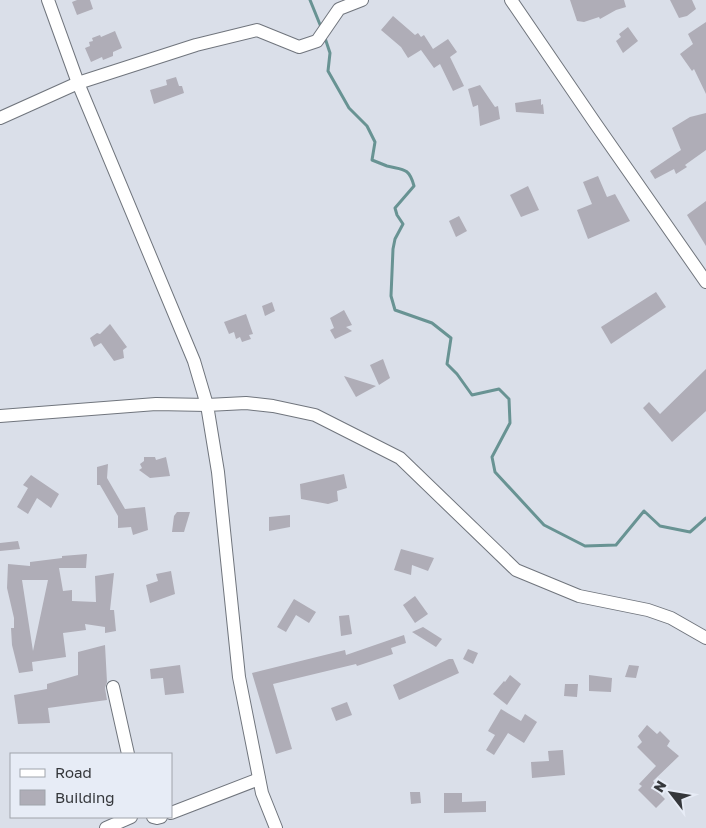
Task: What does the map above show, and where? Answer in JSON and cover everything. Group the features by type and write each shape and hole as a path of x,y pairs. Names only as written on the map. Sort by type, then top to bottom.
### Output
{"street":[{"path":"48,0 78,83 194,362 207,405 218,472 239,677 262,793 276,828"},
{"path":"0,118 78,83 196,45 257,30 299,47 317,41 339,9 362,0"},
{"path":"511,0 706,282"},
{"path":"0,416 156,404 207,405 246,403 314,415 400,458 516,570 579,596 648,610 671,618 706,638"},
{"path":"113,687 128,753"},
{"path":"172,813 259,779"},
{"path":"106,828 129,818"}],"building":[{"path":"90,0 93,9 77,15 72,2"},
{"path":"570,0 624,0 626,7 600,19 599,17 584,22 577,21"},
{"path":"670,0 692,0 696,9 687,16 679,18"},
{"path":"393,16 415,35 418,33 421,37 424,35 433,49 448,39 457,52 450,57 464,86 453,91 440,64 434,68 421,50 408,58 401,47 381,30"},
{"path":"706,22 706,94 694,69 692,71 680,54 693,44 688,34"},
{"path":"628,27 638,41 623,53 616,41 621,37 619,34"},
{"path":"115,31 122,48 113,52 113,56 103,60 102,57 91,62 85,48 90,46 89,42 93,41 92,38 100,35 101,37"},
{"path":"176,77 184,93 154,104 150,90 167,85 166,80"},
{"path":"480,85 495,107 498,106 500,119 480,126 478,105 473,107 468,89"},
{"path":"541,99 544,114 516,112 515,103"},
{"path":"706,113 706,150 676,174 674,169 655,179 650,171 681,150 672,128 690,117"},
{"path":"598,176 607,197 615,194 630,221 588,239 577,210 592,204 583,182"},
{"path":"528,186 539,210 521,217 510,195"},
{"path":"706,201 706,246 687,215"},
{"path":"459,216 467,231 456,237 449,221"},
{"path":"656,292 666,307 611,344 601,327"},
{"path":"272,302 275,311 265,316 262,306"},
{"path":"344,310 352,325 346,327 352,331 335,339 330,330 334,328 330,318"},
{"path":"246,314 253,334 249,335 251,339 242,342 240,337 236,339 234,332 229,334 224,322"},
{"path":"110,324 127,347 123,350 124,358 114,361 101,343 94,347 90,338 97,333 100,334"},
{"path":"383,359 390,378 379,385 370,365"},
{"path":"706,369 706,411 672,442 643,408 649,402 660,414"},
{"path":"344,376 376,386 356,397"},
{"path":"144,457 155,457 156,460 166,457 170,476 150,478 139,470 142,468 140,464 144,461"},
{"path":"108,464 107,478 125,509 145,507 148,530 133,535 131,527 118,528 118,516 100,485 97,485 97,467"},
{"path":"344,474 347,488 337,491 338,501 328,504 301,499 300,484"},
{"path":"31,475 59,494 51,508 37,498 28,514 17,507 28,488 23,485"},
{"path":"177,512 190,512 184,532 172,532 174,516"},
{"path":"290,515 290,527 269,531 269,517"},
{"path":"18,541 20,549 0,551 0,543"},
{"path":"401,549 434,558 428,571 412,565 411,575 394,570"},
{"path":"87,554 86,568 59,568 63,591 72,590 72,601 96,602 95,576 114,573 110,610 114,610 116,631 105,633 105,627 85,624 86,630 63,633 66,657 32,662 33,671 19,673 12,645 11,628 14,628 14,618 7,588 8,564 30,566 30,562 62,558 62,556","holes":["22,580 48,580 33,651"]},
{"path":"171,571 175,594 150,603 146,585 158,581 156,574"},
{"path":"415,596 428,614 415,623 403,605"},
{"path":"294,599 316,612 309,623 296,615 286,632 277,627"},
{"path":"349,615 352,634 341,636 339,616"},
{"path":"423,627 442,639 436,647 412,632"},
{"path":"404,635 406,643 391,648 393,654 357,666 356,664 273,684 292,749 276,754 252,673 345,650 346,655"},
{"path":"105,645 107,682 105,688 107,700 48,708 50,723 18,724 14,695 47,689 47,684 78,675 78,652"},
{"path":"468,649 478,653 473,664 463,659"},
{"path":"449,659 453,659 459,673 399,700 393,685"},
{"path":"180,665 184,693 165,695 163,678 151,679 150,669"},
{"path":"629,665 639,666 636,678 625,677"},
{"path":"510,675 521,684 507,705 493,694"},
{"path":"589,675 612,678 611,692 589,691"},
{"path":"565,684 578,684 577,697 564,696"},
{"path":"347,702 352,715 336,721 331,708"},
{"path":"501,709 521,721 525,714 537,722 524,743 508,733 494,755 486,750 495,735 488,731"},
{"path":"647,725 657,734 660,731 670,741 667,746 679,756 653,781 657,785 654,788 665,799 656,808 638,790 642,786 639,784 656,766 637,747 642,742 638,736"},
{"path":"563,750 565,775 532,778 531,762 549,761 548,751"},
{"path":"410,792 420,792 421,803 411,804"},
{"path":"444,793 462,793 462,802 486,801 486,812 444,813"}],"waterway":[{"path":"310,0 321,27"},
{"path":"325,38 330,53 328,71 349,108 367,126 375,142 372,160 405,170 410,175 414,186 395,208 403,224 395,239 393,249 391,296 395,310 432,323 451,338 447,364 457,374 472,395 499,389 509,399 510,423 492,457 495,472 544,525 585,546 616,545 644,511 660,526 690,532 706,518"}]}
